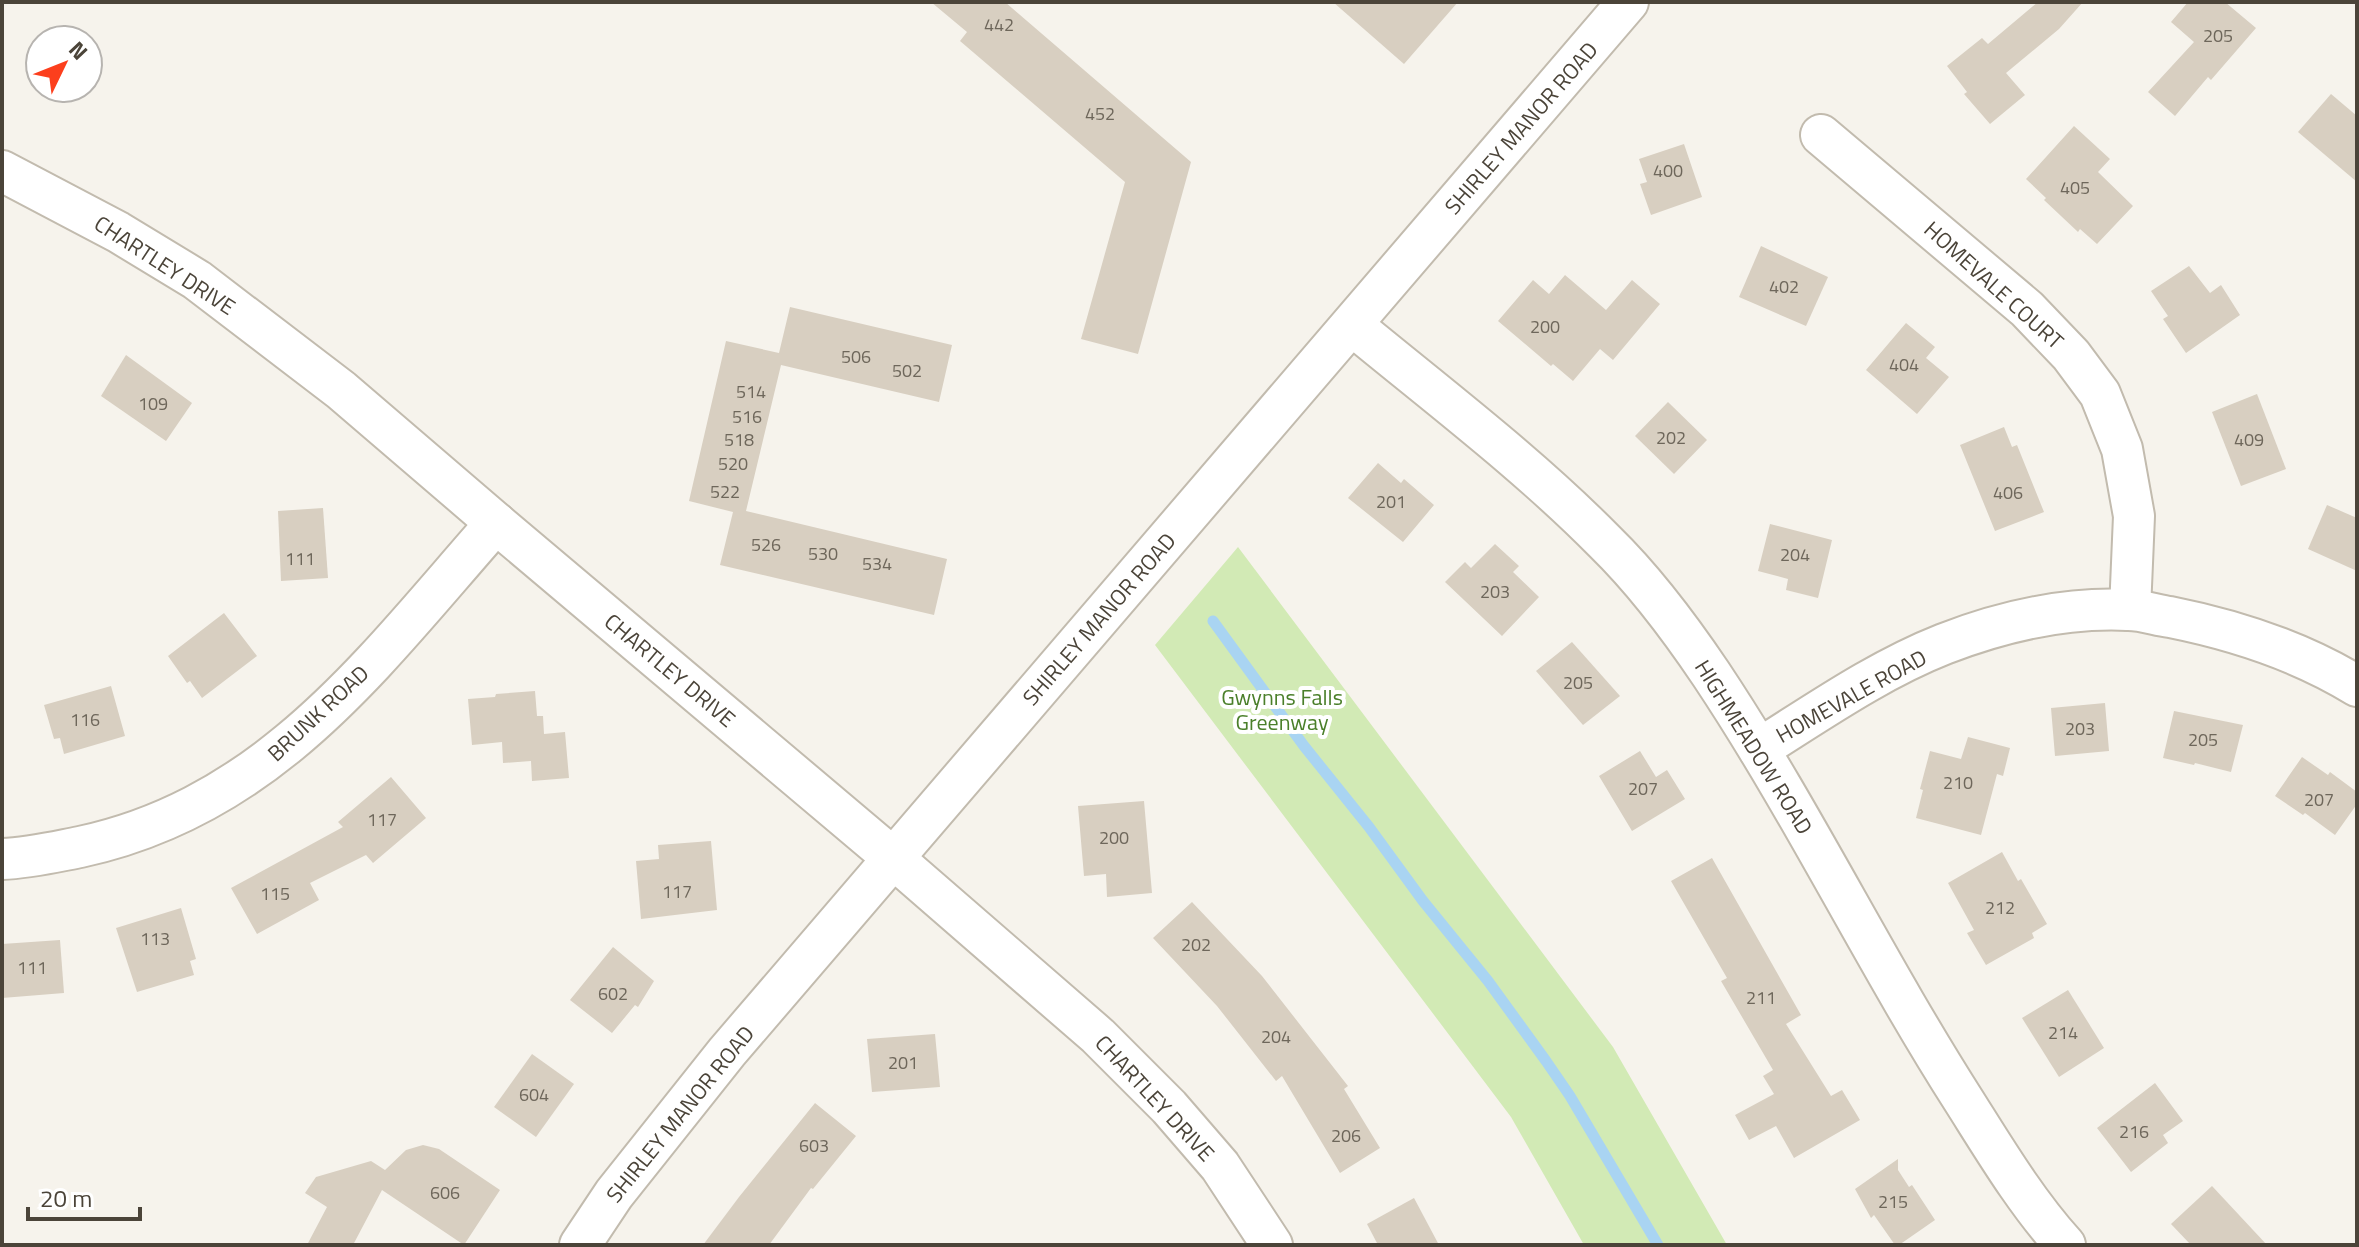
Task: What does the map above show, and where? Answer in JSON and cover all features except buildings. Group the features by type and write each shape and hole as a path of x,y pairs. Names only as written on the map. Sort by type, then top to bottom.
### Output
{"street":[{"name":"SHIRLEY MANOR ROAD","path":"580,1245 614,1194 727,1052 1628,2"},
{"name":"HOMEVALE COURT","path":"1821,135 2027,309 2071,355 2100,394 2122,449 2134,516 2130,610"},
{"name":"CHARTLEY DRIVE","path":"2,171 118,232 197,280 341,390 1098,1036 1169,1107 1220,1166 1272,1245"},
{"name":"HIGHMEADOW ROAD","path":"1352,325 1545,484 1607,544 1657,600 1710,672 1759,749 1939,1062 1997,1154 2065,1245"},
{"name":"BRUNK ROAD","path":"2,859 26,858 105,842 166,821 225,790 285,749 347,692 496,523"},
{"name":"HOMEVALE ROAD","path":"1759,749 1862,685 1943,645 2003,625 2064,613 2130,610 2213,626 2283,649 2357,686"}],"green space":[{"name":"Gwynns Falls Greenway","path":"1238,547 1613,1047 1727,1245 1584,1245 1511,1117 1155,645"}],"waterway":[{"path":"1213,621 1304,746 1488,981 1546,1061 1658,1245"}]}
